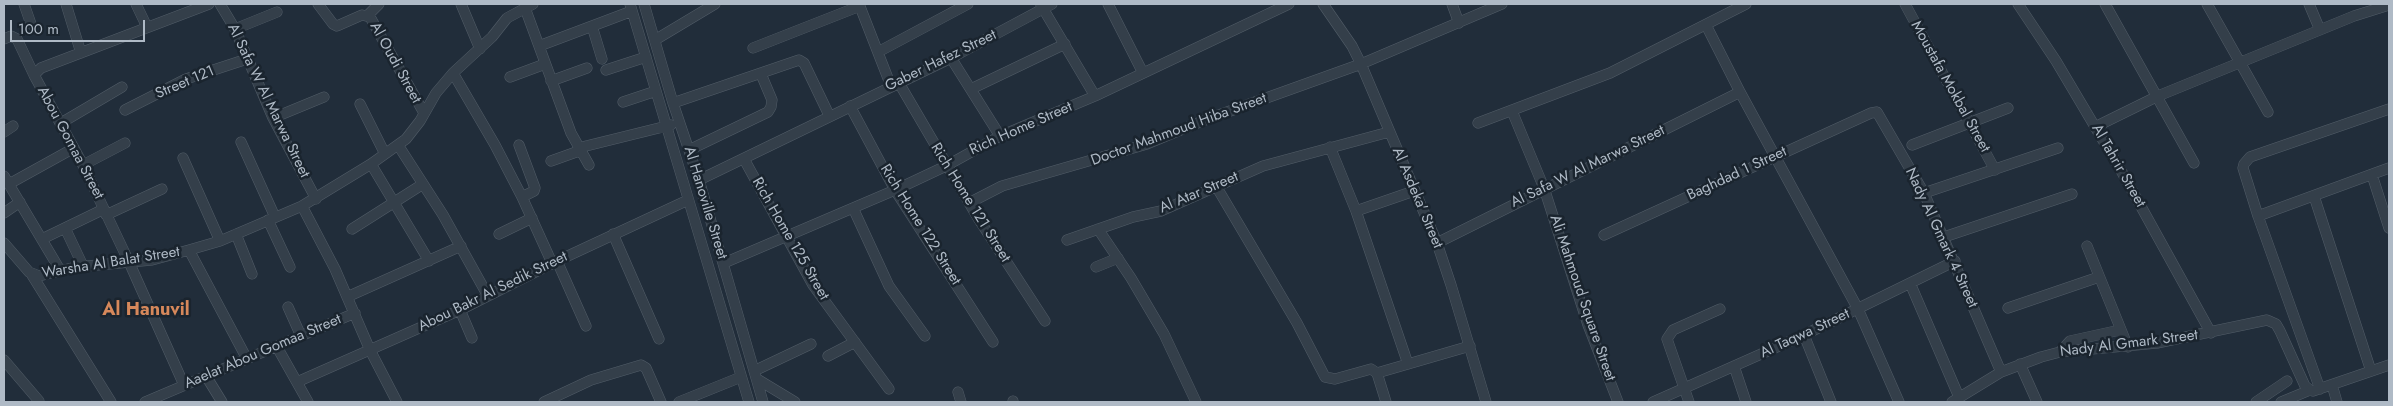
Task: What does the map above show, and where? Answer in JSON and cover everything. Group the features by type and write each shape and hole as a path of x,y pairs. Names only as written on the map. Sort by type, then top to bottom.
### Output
{"street":[{"path":"24,4 31,24"},
{"path":"66,4 81,53"},
{"path":"136,4 148,27"},
{"name":"Abou Gomaa Street","path":"184,385 130,262 74,148 34,75 41,68 209,4"},
{"name":"Al Safa W Al Marwa Street","path":"220,4 235,29 273,118 316,199"},
{"name":"Al Oudi Street","path":"318,4 333,24 337,26 362,15 368,16 424,113"},
{"path":"368,16 379,4"},
{"path":"461,4 480,49"},
{"name":"Al Hanoville Street","path":"644,4 673,103 699,180 764,402"},
{"path":"655,40 715,4"},
{"path":"878,52 968,4"},
{"path":"1108,4 1143,74"},
{"name":"Rich Home Street","path":"724,263 896,190 946,166 1000,136 1095,96 1289,4"},
{"name":"Al Asdeka' Street","path":"1322,4 1352,46 1362,64 1437,243 1486,402"},
{"path":"1452,4 1459,23"},
{"name":"Doctor Mahmoud Hiba Street","path":"968,203 1002,186 1147,144 1205,120 1362,64 1502,4"},
{"path":"1478,123 1610,73 1746,4"},
{"name":"Moustafa Mokbal Street","path":"1905,4 1995,170"},
{"name":"Al Tahrir Street","path":"2018,4 2095,126 2211,333"},
{"path":"2105,4 2158,96 2194,164"},
{"path":"2208,4 2239,63 2268,112"},
{"path":"2309,4 2320,30"},
{"path":"753,48 859,5"},
{"name":"Rich Home 121 Street","path":"859,5 878,52 895,84 968,203 1045,321"},
{"path":"1045,5 1095,96"},
{"name":"Gaber Hafez Street","path":"699,180 951,58 1045,5"},
{"path":"529,6 539,46 551,81 578,149 589,166"},
{"name":"Warsha Al Balat Street","path":"4,243 32,275 83,266 152,260 220,241 302,206 316,199 398,145 413,131 436,93 453,73 480,49 507,18 529,6"},
{"path":"2095,126 2158,96 2320,30 2389,6"},
{"path":"539,46 592,26 631,7"},
{"name":"Al Hanoville Street","path":"631,7 749,402"},
{"path":"235,29 277,12"},
{"path":"1706,25 1740,92 1858,309 1899,402"},
{"path":"592,26 602,59"},
{"path":"4,38 11,36 17,39 34,75"},
{"path":"971,89 1065,44"},
{"path":"606,70 646,57"},
{"path":"951,58 1000,136"},
{"name":"Street 121","path":"124,110 186,79 247,59"},
{"path":"673,103 802,61 829,116"},
{"path":"510,77 545,64"},
{"path":"551,81 587,68"},
{"path":"453,73 495,144 586,326"},
{"path":"689,150 768,112 772,100 761,74"},
{"path":"61,123 122,87"},
{"path":"623,102 656,92"},
{"name":"Al Safa W Al Marwa Street","path":"1437,243 1544,188 1740,92"},
{"path":"273,118 324,97"},
{"path":"360,104 385,154"},
{"name":"Rich Home 122 Street","path":"850,106 896,190 993,342"},
{"path":"1912,145 2008,108"},
{"path":"2315,389 2242,168 2246,160 2389,109"},
{"name":"Ali Mahmoud Square Street","path":"1512,111 1544,188 1588,325 1618,402"},
{"name":"Nady Al Gmark 4 Street","path":"1871,113 1874,112 1880,115 1924,193 1955,261 2001,372"},
{"name":"Baghdad 1 Street","path":"1604,235 1871,113"},
{"path":"550,161 578,149 679,122"},
{"name":"Al Atar Street","path":"1067,240 1133,217 1161,211 1263,166 1389,132"},
{"path":"241,142 290,266"},
{"path":"82,164 125,143"},
{"path":"398,145 460,246 488,296"},
{"path":"519,145 535,188 534,191 522,197"},
{"path":"1330,147 1356,211 1408,364"},
{"path":"60,270 6,180 74,148"},
{"path":"1924,193 2058,148"},
{"path":"183,158 220,241"},
{"name":"Rich Home 125 Street","path":"744,159 813,285 889,389"},
{"path":"371,164 396,202 429,261"},
{"path":"2258,216 2389,168"},
{"path":"2372,175 2389,228"},
{"path":"352,229 423,184"},
{"path":"1216,186 1298,323 1325,377 1335,379 1368,368 1377,373 1386,402"},
{"path":"42,239 162,189"},
{"path":"1356,211 1414,191"},
{"path":"1944,237 2072,194"},
{"path":"2314,196 2371,372"},
{"name":"Abou Bakr Al Sedik Street","path":"297,382 460,310 554,262 688,200"},
{"path":"4,213 20,202"},
{"path":"302,206 347,297 370,350 397,402"},
{"path":"853,208 889,286 925,336"},
{"path":"499,234 532,218"},
{"path":"65,228 83,266"},
{"path":"1098,229 1164,334 1196,402"},
{"path":"236,234 252,274"},
{"path":"613,234 660,339"},
{"path":"347,297 460,246"},
{"path":"2086,246 2128,347"},
{"path":"189,250 247,359"},
{"path":"1096,267 1118,258"},
{"name":"Al Taqwa Street","path":"1653,402 1804,335 1955,261"},
{"path":"32,275 111,402"},
{"path":"2008,308 2099,277"},
{"path":"1910,283 1956,399"},
{"path":"288,307 301,336"},
{"path":"1689,402 1668,344 1669,334 1720,309"},
{"path":"460,310 472,338"},
{"name":"Aaelat Abou Gomaa Street","path":"149,401 354,313"},
{"name":"Nady Al Gmark Street","path":"1956,399 2001,372 2060,352 2128,347 2211,333 2258,320 2267,320 2276,324 2305,386 2315,389"},
{"path":"2060,352 2065,345 2077,339 2120,330"},
{"path":"1804,335 1831,402"},
{"path":"828,356 855,342"},
{"path":"795,402 755,375 811,344"},
{"path":"1377,373 1470,346"},
{"path":"277,347 308,402"},
{"path":"4,360 39,400"},
{"path":"2020,364 2037,402"},
{"path":"544,402 590,380 641,365 646,368 661,402"},
{"path":"2281,402 2389,365"},
{"path":"1734,366 1746,402"},
{"path":"206,376 222,402"},
{"path":"679,402 741,377"},
{"path":"2256,402 2287,380"},
{"path":"2332,385 2337,402"}],"district":[{"name":"Al Hanuvil","path":"146,311"}]}
